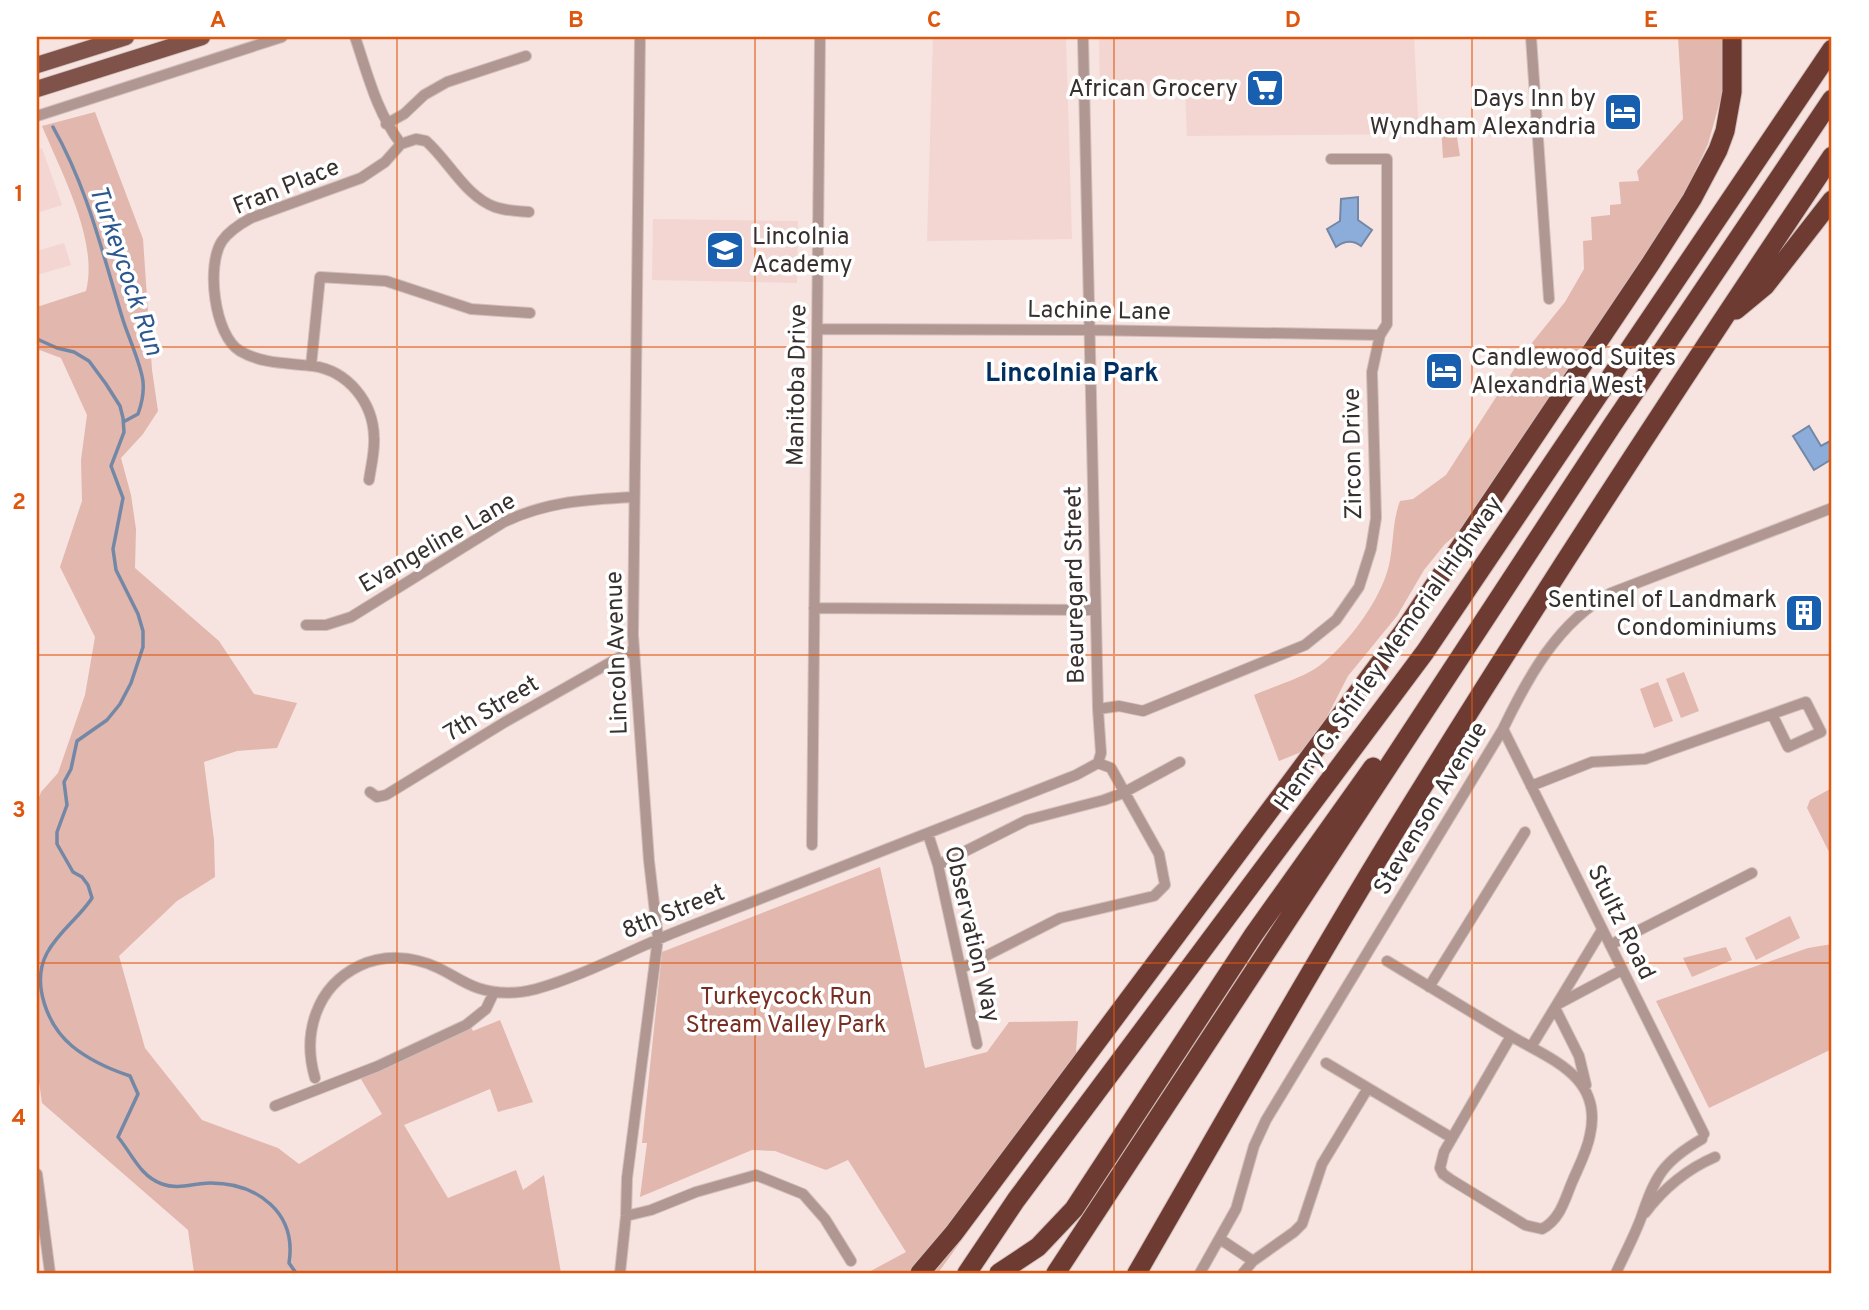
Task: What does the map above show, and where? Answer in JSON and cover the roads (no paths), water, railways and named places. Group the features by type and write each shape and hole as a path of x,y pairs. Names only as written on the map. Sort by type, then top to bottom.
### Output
{"highway":[{"path":"919,1273 954,1233 1403,632 1651,262 1692,199 1725,131 1732,92 1732,37"},
{"name":"Henry G. Shirley Memorial Highway","path":"967,1273 1016,1200 1425,652 1832,49"},
{"path":"1056,1273 1420,718 1832,99"},
{"path":"1138,1273 1392,836 1517,636 1717,327 1832,156"},
{"path":"1717,327 1765,286 1832,200"},
{"path":"999,1273 1038,1247 1074,1209 1284,891 1378,760 1420,718"},
{"path":"1148,1273 1220,1129"}],"main road":[{"path":"37,65 126,37"},
{"path":"37,89 202,37"}],"street":[{"path":"37,116 282,37"},
{"path":"355,37 378,107 386,124 401,144 416,139 426,141 467,188 482,200 503,210 529,212"},
{"name":"Lincoln Avenue","path":"623,1271 627,1178 658,938 649,861 634,649 633,497 640,37"},
{"name":"Manitoba Drive","path":"812,845 820,37"},
{"name":"Beauregard Street","path":"1083,37 1101,753 1098,764"},
{"path":"1531,37 1549,299"},
{"path":"386,124 404,114 424,95 447,82 526,56"},
{"name":"Fran Place","path":"369,480 374,439 371,417 363,397 338,375 325,368 281,364 255,358 238,350 225,335 216,312 215,268 220,243 235,227 251,218 361,178 384,162 401,144"},
{"name":"Zircon Drive","path":"1098,709 1119,706 1143,711 1305,645 1336,620 1359,587 1371,549 1376,519 1372,372 1380,335 1387,324 1387,159 1331,159"},
{"path":"311,366 320,277 386,281 471,309 530,313"},
{"name":"Lachine Lane","path":"817,329 1380,335"},
{"name":"Evangeline Lane","path":"306,625 326,625 351,617 526,511 553,503 633,497"},
{"name":"Stevenson Avenue","path":"1200,1273 1236,1209 1254,1146 1266,1120 1503,729 1525,687 1561,634 1583,610 1595,602 1636,583 1832,508"},
{"path":"814,608 1096,610"},
{"name":"7th Street","path":"370,792 377,797 386,795 505,722 634,649"},
{"path":"1531,786 1592,762 1645,759 1772,714 1806,702 1821,732 1788,747 1772,714"},
{"name":"Stultz Road","path":"1503,729 1703,1136 1659,1174 1651,1188 1641,1218"},
{"path":"938,865 1027,820 1123,793 1180,762"},
{"path":"961,968 1060,918 1154,896 1162,890 1165,885 1159,854 1111,768 1098,764"},
{"name":"8th Street","path":"494,992 513,993 535,989 1098,764"},
{"path":"1429,987 1525,832"},
{"name":"Observation Way","path":"928,834 938,865 977,1044"},
{"path":"1610,945 1752,873"},
{"path":"1531,1048 1602,930"},
{"path":"275,1107 390,1061 466,1025 486,1009 494,992 461,981 422,961 405,958 383,959 360,965 333,984 316,1012 309,1046 315,1078"},
{"path":"1387,961 1578,1078 1587,1091"},
{"path":"1556,1006 1622,970"},
{"path":"1511,1036 1441,1158 1440,1168 1450,1179 1525,1225 1542,1229 1556,1219 1587,1146 1592,1117 1579,1056 1556,1006"},
{"path":"1326,1063 1452,1139"},
{"path":"1243,1273 1253,1261 1302,1224 1322,1164 1368,1088"},
{"path":"1616,1273 1641,1218 1671,1185 1695,1166 1715,1157"},
{"path":"37,1174 38,1199 50,1273"},
{"path":"626,1216 756,1175 803,1194 825,1219 851,1261"},
{"path":"1220,1238 1253,1261"}],"water":[{"path":"1358,197 1358,220 1372,230 1361,246 1348,242 1336,247 1327,229 1340,221 1341,199"},
{"path":"1809,426 1821,446 1832,440 1832,459 1814,470 1793,436"}],"waterway":[{"name":"Turkeycock Run","path":"53,127 85,197 142,376 143,394 138,414 125,421"},
{"name":"Turkeycock Run","path":"37,339 74,352 89,361 120,406 124,432 111,466 123,498 113,549 116,570 138,614 143,631 143,647 131,683 120,704 107,720 77,741 71,769 64,782 67,805 57,832 57,844 73,872 82,877 88,885 92,898 47,953 41,977 44,1003 55,1027 72,1046 100,1064 130,1076 138,1094 118,1137 142,1170 154,1180 168,1186 228,1184 258,1195 270,1204 287,1229 289,1263 296,1273"}],"place":[{"name":"African Grocery","path":"1265,88"},
{"name":"Days Inn by Wyndham Alexandria","path":"1623,112"},
{"name":"Lincolnia Academy","path":"725,250"},
{"name":"Candlewood Suites Alexandria West","path":"1444,371"},
{"name":"Sentinel of Landmark Condominiums","path":"1804,613"}],"district":[{"name":"Lincolnia Park","path":"1072,372"}],"park label":[{"name":"Turkeycock Run Stream Valley Park","path":"786,1010"}]}
